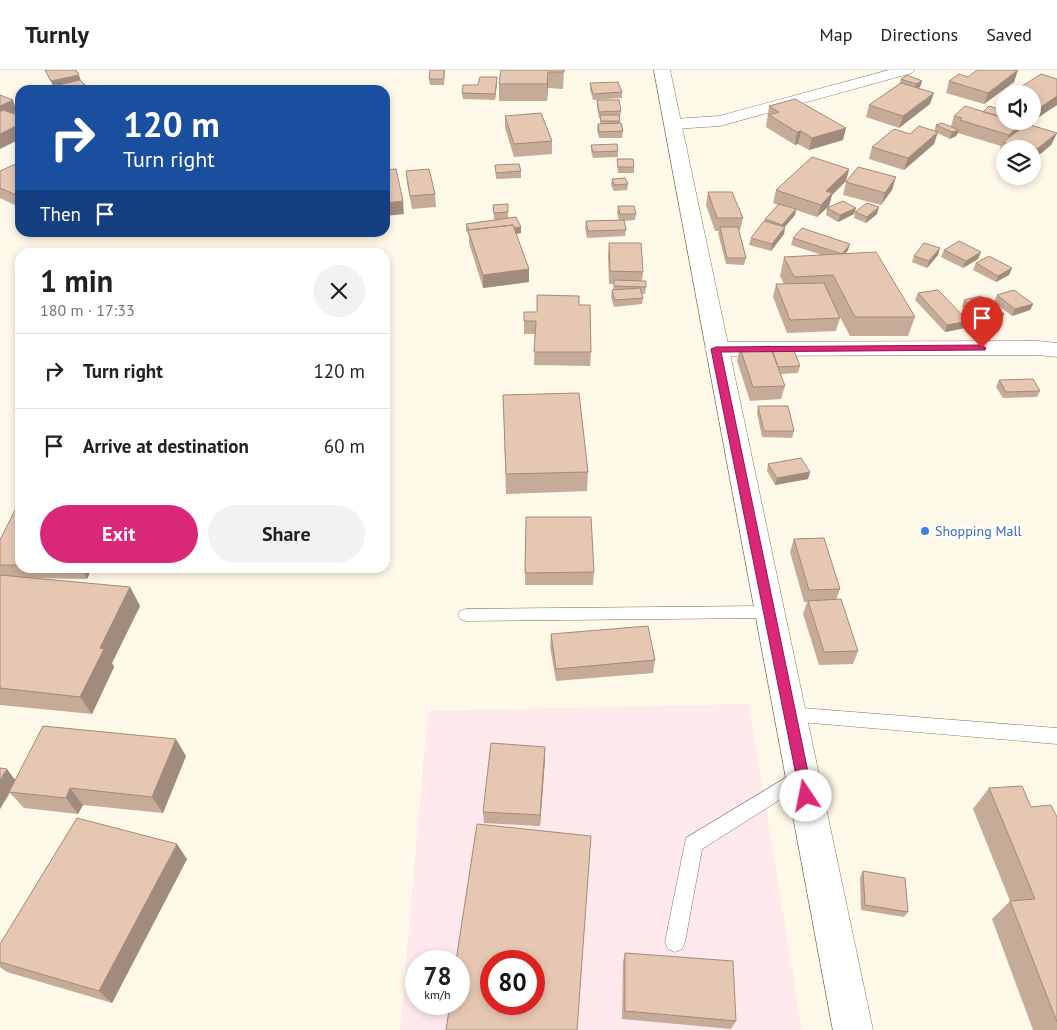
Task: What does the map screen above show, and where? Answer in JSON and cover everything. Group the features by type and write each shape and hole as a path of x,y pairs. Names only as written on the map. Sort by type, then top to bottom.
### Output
{"main road":[{"path":"662,70 853,1030"},
{"path":"674,124 720,121 907,70"},
{"path":"716,349 1038,348 1057,350"}],"lane":[{"path":"466,615 769,612"},
{"path":"789,714 1057,736"},
{"path":"676,942 692,844 802,776"}],"shaded area":[{"path":"749,704 802,1030 400,1030 405,973 405,1015 470,1015 470,950 407,950 428,711"}],"building":[{"path":"45,70 76,70 79,75 51,81"},
{"path":"430,70 444,70 444,79 429,79"},
{"path":"501,70 564,70 564,72 548,72 547,84 499,84"},
{"path":"977,70 1018,70 988,93 949,81 959,74 968,77"},
{"path":"1041,74 1057,79 1057,96 1041,107 1041,85 1024,85"},
{"path":"907,75 922,81 916,84 901,79"},
{"path":"480,77 497,77 495,94 462,93 463,85 478,85"},
{"path":"80,80 85,85 58,85"},
{"path":"618,82 622,92 593,94 590,83"},
{"path":"901,83 934,93 903,116 869,105"},
{"path":"0,95 13,100 0,106"},
{"path":"795,99 846,128 812,138 801,131 797,132 769,115 779,112 769,106"},
{"path":"597,100 619,100 621,111 599,112"},
{"path":"965,106 996,115 996,130 1014,130 1009,135 960,120 962,118 954,116"},
{"path":"989,106 996,108 996,116 983,112"},
{"path":"3,110 15,114 15,126 0,134 0,112"},
{"path":"541,113 552,141 514,144 505,116"},
{"path":"600,115 619,115 620,121 601,121"},
{"path":"621,123 623,131 599,132 598,124"},
{"path":"942,123 959,130 952,132 936,125"},
{"path":"919,126 938,132 908,158 872,147 894,129 910,134"},
{"path":"1041,128 1057,133 1041,146 1041,140 1006,140 1019,130 1041,130"},
{"path":"617,144 618,151 593,152 591,145"},
{"path":"812,157 849,169 826,191 832,193 821,205 776,190"},
{"path":"617,159 633,159 634,167 618,167"},
{"path":"15,164 15,194 0,188 0,171"},
{"path":"519,164 521,171 496,173 495,165"},
{"path":"858,167 896,177 885,193 846,182"},
{"path":"396,169 403,201 390,202 390,170"},
{"path":"429,169 435,194 410,196 406,171"},
{"path":"625,178 628,184 614,185 612,179"},
{"path":"708,192 732,192 743,218 717,218"},
{"path":"843,201 856,208 840,215 827,208"},
{"path":"867,203 879,207 867,217 855,212"},
{"path":"508,204 508,212 494,213 493,205"},
{"path":"779,204 796,209 782,225 765,219"},
{"path":"618,206 634,206 636,214 620,214"},
{"path":"516,217 521,227 514,228 513,225 469,230 466,224"},
{"path":"624,220 626,230 588,231 586,221"},
{"path":"764,221 785,227 772,244 751,238"},
{"path":"513,225 529,269 483,275 468,230"},
{"path":"720,227 738,227 746,258 727,258"},
{"path":"802,228 850,244 842,254 793,238"},
{"path":"959,241 981,252 966,261 944,250"},
{"path":"609,243 641,243 643,272 610,271"},
{"path":"924,243 940,248 929,261 914,256"},
{"path":"876,252 915,317 855,317 833,275 794,277 784,257"},
{"path":"989,256 1012,268 998,276 976,263"},
{"path":"614,280 646,281 646,287 614,286"},
{"path":"824,283 840,318 790,320 776,284"},
{"path":"640,288 643,298 615,300 612,290"},
{"path":"938,290 968,321 947,325 918,293"},
{"path":"1014,290 1033,304 1015,309 997,295"},
{"path":"537,295 579,296 579,305 590,305 591,352 534,352 536,321 524,321 524,312 537,312"},
{"path":"981,296 1004,314 986,319 964,300"},
{"path":"770,346 785,386 753,387 740,348"},
{"path":"793,348 800,366 778,367 772,349"},
{"path":"1033,379 1040,391 1006,392 999,380"},
{"path":"579,393 588,472 506,474 503,395"},
{"path":"758,406 788,406 794,431 764,431"},
{"path":"801,458 810,472 777,478 768,464"},
{"path":"15,510 15,565 0,565 0,540"},
{"path":"526,517 591,517 594,572 525,573"},
{"path":"824,538 840,589 809,590 794,539"},
{"path":"0,575 130,587 100,648 104,649 80,697 0,688"},
{"path":"841,599 858,651 824,652 808,601"},
{"path":"648,626 655,660 556,669 551,634"},
{"path":"43,726 176,739 152,797 70,788 66,798 9,792"},
{"path":"491,743 545,747 540,815 483,812"},
{"path":"0,768 7,769 0,780"},
{"path":"1022,786 1031,807 1051,805 1057,817 1057,1022 1010,901 1035,899 989,788"},
{"path":"77,818 177,844 99,991 0,962 0,944"},
{"path":"477,824 591,836 577,1030 446,1030 448,1015 470,1015 470,950 458,950"},
{"path":"863,871 905,878 908,912 865,905"},
{"path":"625,953 733,961 736,1021 625,1011"}],"place":[{"name":"Shopping Mall","path":"925,531"}],"route":[{"path":"806,796 716,349 982,348"}]}
